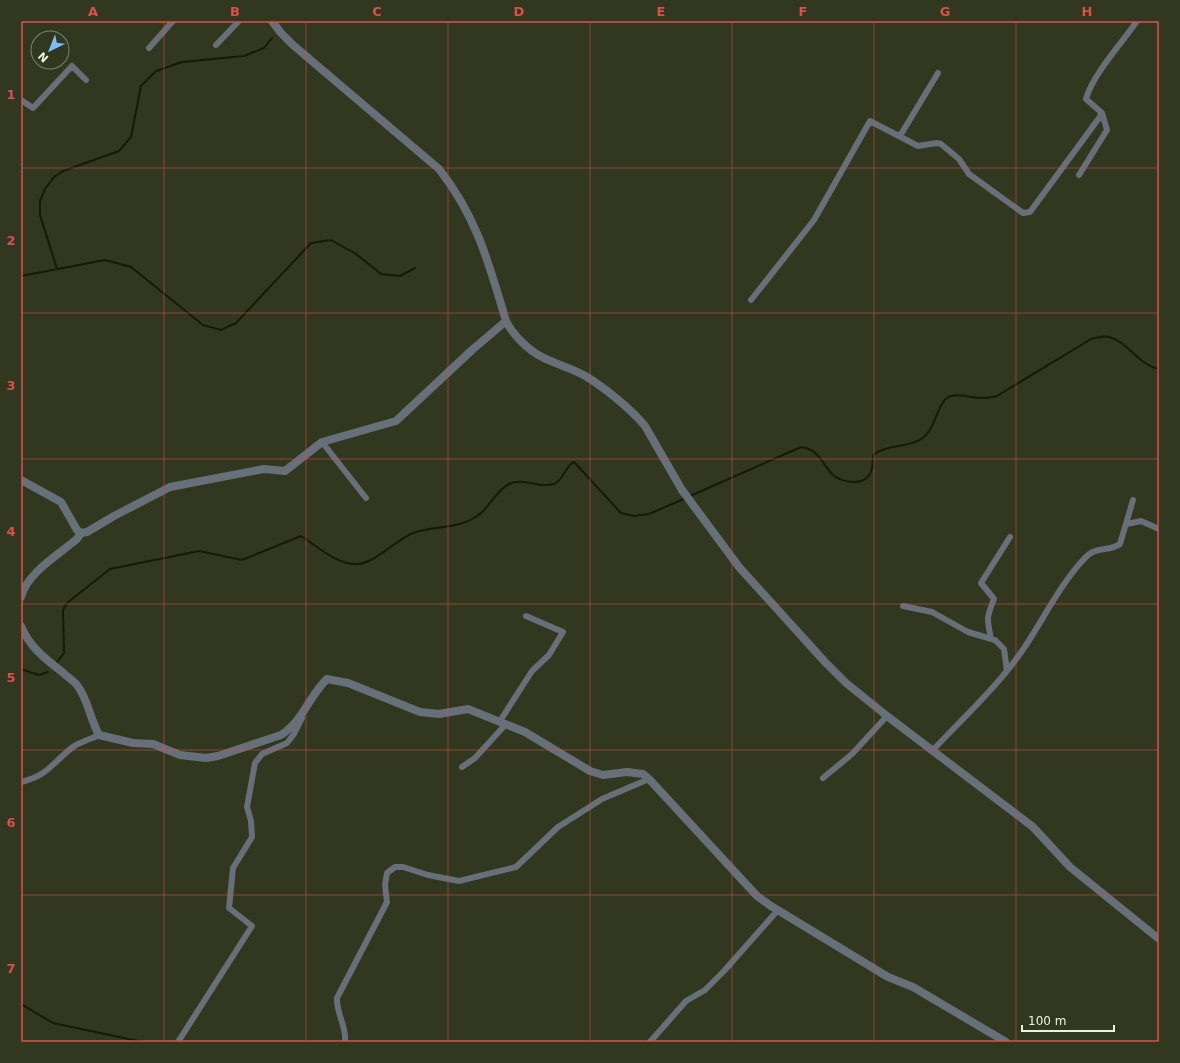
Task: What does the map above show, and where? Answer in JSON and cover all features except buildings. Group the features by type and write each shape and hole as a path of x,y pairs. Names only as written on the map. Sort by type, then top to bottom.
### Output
{"street":[{"path":"149,48 173,21"},
{"path":"216,44 239,21"},
{"path":"272,21 293,45 439,169 448,180 479,234 506,321 520,340 541,357 571,368 588,377 638,417 645,426 682,490 739,567 846,683 1033,827 1070,867 1159,939"},
{"path":"1079,175 1107,130 1102,113 1086,99 1088,92 1112,54 1137,21"},
{"path":"21,100 33,108 72,66 86,80"},
{"path":"900,136 938,73"},
{"path":"751,300 814,220 870,121 918,146 937,143 941,144 956,156 969,174 1023,213 1027,214 1030,212 1102,113"},
{"path":"21,597 23,588 34,573 77,539 81,533 87,532 170,487 264,469 285,471 322,442 396,421 472,350 506,321"},
{"path":"322,442 366,498"},
{"path":"21,480 62,502 77,530 81,533"},
{"path":"933,750 1007,671 1022,650 1044,613 1083,560 1096,549 1115,547 1120,544 1133,500"},
{"path":"1127,524 1141,521 1159,529"},
{"path":"991,639 987,619 989,609 994,599 981,583 1010,537"},
{"path":"903,606 932,612 968,632 995,640 1004,649 1007,671"},
{"path":"462,767 475,758 503,723 532,671 549,655 563,632 526,616"},
{"path":"21,626 26,639 37,652 76,684 83,694 94,726 99,735"},
{"path":"178,1042 252,926 229,908 233,868 252,837 251,821 247,807 255,763 262,754 287,743 294,734 318,687 327,679 348,683 420,712 439,714 468,709 525,732 590,771 603,775 643,774 650,779 757,896 888,977 913,988 1000,1041"},
{"path":"21,782 41,775 52,768 74,747 99,735 133,743 153,744 180,755 206,758 218,756 281,735 290,729 306,710"},
{"path":"823,778 852,754 887,716"},
{"path":"345,1042 346,1036 336,1006 337,998 387,902 385,885 387,873 395,867 403,867 428,875 459,881 516,867 558,827 602,799 650,779"},
{"path":"650,1042 686,1001 704,990 724,971 778,910"}],"waterway":[{"path":"57,269 40,215 40,201 45,189 54,177 63,171 119,151 131,137 141,86 156,71 182,62 244,56 264,48 272,38"},
{"path":"21,276 105,260 131,267 203,325 221,330 236,323 311,243 331,240 356,254 381,274 400,276 415,268"},
{"path":"690,496 801,447 807,448 816,454 829,471 837,478 858,482 867,478 870,474 873,464 873,455 885,449 913,443 925,436 929,432 943,402 947,398 955,395 980,398 997,396 1091,339 1105,336 1116,340 1145,363 1159,369"},
{"path":"57,662 64,653 63,610 67,603 110,569 199,551 242,560 301,536 340,561 361,564 376,557 406,536 413,533 454,525 470,520 482,513 500,491 509,484 515,482 543,485 554,484 560,480 568,467 574,462 621,513 634,516 649,514 686,498"},
{"path":"21,669 39,675 48,672"},
{"path":"21,1004 53,1023 143,1042"}]}
